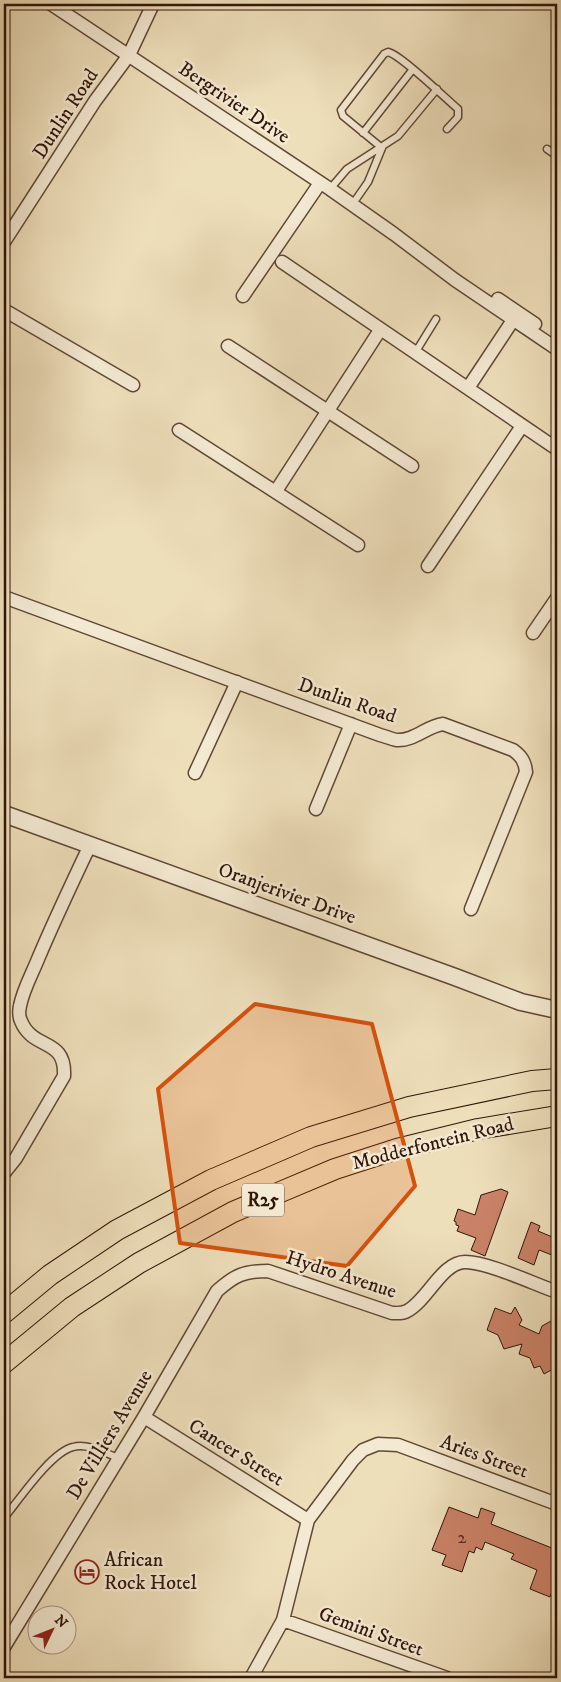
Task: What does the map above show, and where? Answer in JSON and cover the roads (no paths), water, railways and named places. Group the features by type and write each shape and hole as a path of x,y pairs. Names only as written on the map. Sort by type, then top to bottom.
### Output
{"main road":[{"name":"Modderfontein Road","path":"4,1313 50,1275 117,1230 211,1180 311,1137 408,1107 532,1081 557,1079"},
{"name":"Modderfontein Road","path":"4,1363 72,1307 139,1263 233,1212 335,1170 397,1149 478,1129 557,1116"}],"street":[{"name":"Bergrivier Drive","path":"51,4 325,186 394,234 455,280 557,339"},
{"name":"Dunlin Road","path":"4,242 95,102 129,55 153,4"},
{"path":"242,296 325,186"},
{"path":"282,262 557,449"},
{"path":"4,310 133,385"},
{"name":"Bergrivier Drive","path":"516,316 557,349"},
{"path":"468,388 516,316"},
{"path":"276,491 380,330"},
{"path":"228,346 412,466"},
{"path":"428,566 522,426"},
{"path":"179,430 358,545"},
{"name":"Dunlin Road","path":"4,597 397,740 412,738 434,725 444,724 513,750 525,762 526,772 524,780 471,909"},
{"path":"533,633 557,598"},
{"path":"195,773 236,682"},
{"path":"316,809 351,724"},
{"name":"Oranjerivier Drive","path":"4,814 521,1002 557,1010"},
{"path":"4,1173 16,1158 64,1076 64,1063 59,1052 36,1040 26,1031 20,1019 20,1006 41,952 90,845"},
{"name":"Hydro Avenue","path":"268,1271 392,1313 405,1313 415,1306 440,1277 451,1268 463,1262 480,1264 557,1292"},
{"name":"De Villiers Avenue","path":"4,1647 144,1418 217,1291 231,1278 249,1271 268,1271"},
{"name":"Cancer Street","path":"144,1418 308,1520"},
{"name":"Aries Street","path":"308,1520 353,1460 363,1450 378,1444 398,1445 557,1504"},
{"path":"251,1678 283,1620 308,1520"},
{"name":"Gemini Street","path":"283,1620 447,1678"}],"lane":[{"path":"382,148 343,116 341,110 384,54 391,52 413,69 458,112 458,117 447,129"},
{"path":"363,133 413,69"},
{"path":"325,186 347,169 398,136 437,90"},
{"path":"352,205 368,182 382,148"},
{"path":"547,148 557,156"},
{"path":"415,353 436,319"},
{"path":"4,1518 61,1451 75,1446 95,1448 118,1458"}],"place":[{"name":"African Rock Hotel","path":"87,1572"}]}
